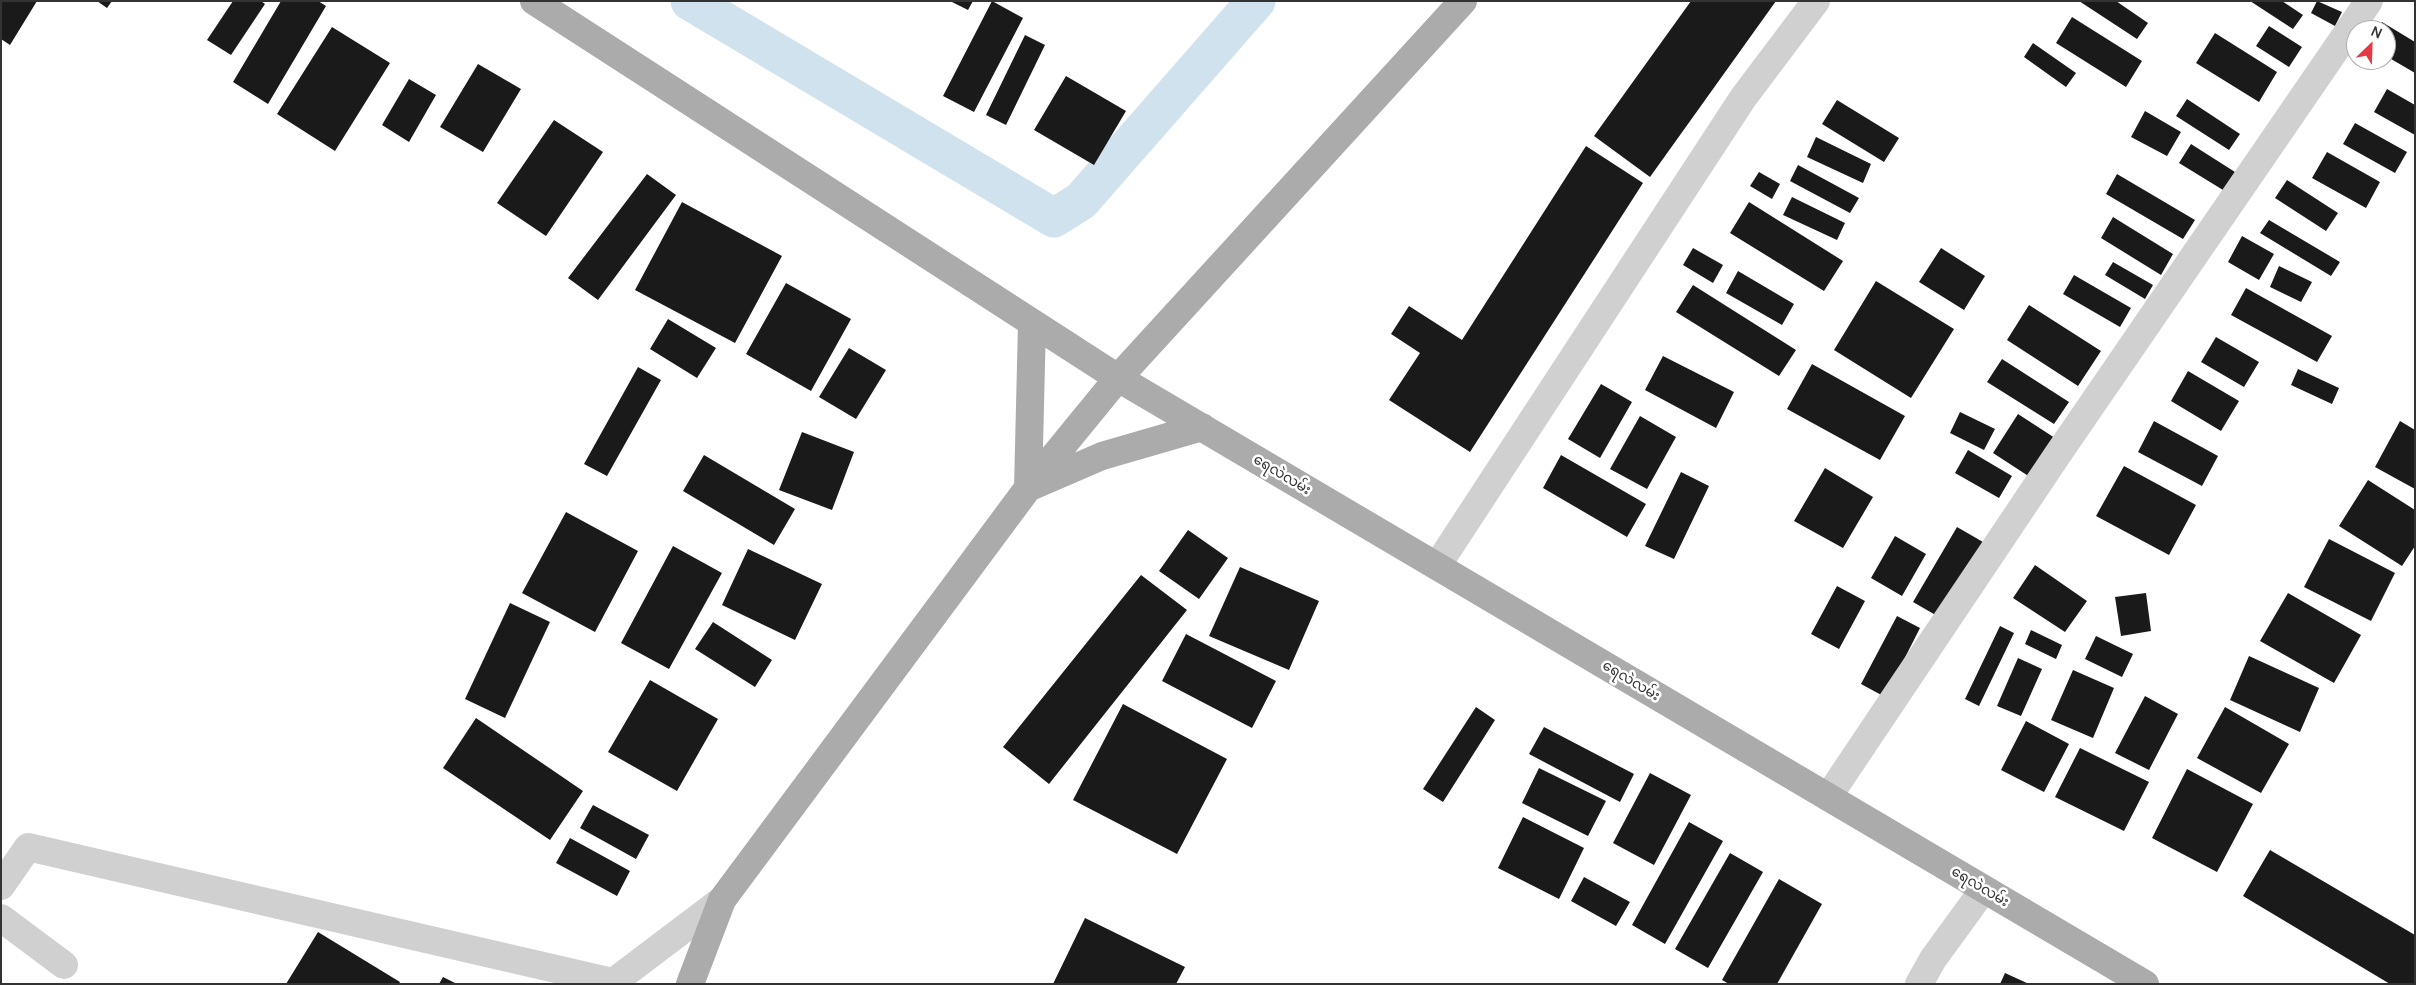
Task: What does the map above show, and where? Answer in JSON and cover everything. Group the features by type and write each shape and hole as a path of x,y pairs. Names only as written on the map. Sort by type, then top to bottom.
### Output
{"main road":[{"name":"ရေလဲလမ်း","path":"534,1 1118,378 2145,984"},
{"path":"690,984 722,900 1028,488 1118,378 1463,1"},
{"path":"1028,488 1032,323"},
{"path":"1028,488 1102,456 1202,427"}],"street":[{"path":"1437,566 1743,98 1816,1"},
{"path":"1828,797 2058,454 2369,1"},
{"path":"1,886 28,847 612,983 722,900"},
{"path":"1919,984 1932,959 1984,889"},
{"path":"1,918 64,965"}],"building":[{"path":"1,1 37,1 10,45 1,39"},
{"path":"97,1 112,1 107,8"},
{"path":"233,1 261,1 265,4 231,55 207,40"},
{"path":"281,1 318,1 326,6 268,104 233,82"},
{"path":"950,1 973,1 968,10"},
{"path":"992,1 1023,18 974,112 943,96"},
{"path":"1691,1 1776,1 1650,177 1594,136"},
{"path":"2079,1 2116,1 2148,23 2137,39"},
{"path":"2250,1 2282,1 2303,15 2293,29"},
{"path":"2317,1 2342,12 2335,26 2311,13"},
{"path":"2072,17 2142,61 2126,87 2056,43"},
{"path":"2269,26 2302,47 2289,67 2256,46"},
{"path":"332,27 390,63 335,151 277,114"},
{"path":"2396,30 2415,42 2415,73 2396,62"},
{"path":"2215,33 2277,72 2259,102 2196,63"},
{"path":"1025,35 1045,45 1006,125 986,115"},
{"path":"2033,43 2076,73 2066,87 2024,57"},
{"path":"478,64 521,89 483,152 440,127"},
{"path":"1066,76 1126,111 1094,165 1034,130"},
{"path":"409,79 436,95 409,142 382,125"},
{"path":"2387,89 2415,105 2415,135 2374,112"},
{"path":"2187,99 2240,134 2229,150 2176,116"},
{"path":"1837,100 1899,138 1884,162 1822,124"},
{"path":"2145,111 2181,132 2167,156 2131,137"},
{"path":"554,120 603,152 546,236 497,203"},
{"path":"2355,123 2407,152 2395,173 2343,144"},
{"path":"1816,137 1871,164 1863,183 1807,157"},
{"path":"2191,144 2235,172 2223,190 2179,163"},
{"path":"1586,146 1643,183 1470,452 1389,400 1420,353 1391,334 1409,306 1462,340"},
{"path":"2327,152 2380,182 2366,208 2312,178"},
{"path":"1798,165 1859,198 1850,213 1790,181"},
{"path":"1759,172 1780,184 1772,199 1750,186"},
{"path":"647,174 676,195 598,300 568,278"},
{"path":"2117,174 2195,220 2183,239 2106,194"},
{"path":"2287,180 2338,213 2326,231 2275,198"},
{"path":"1792,197 1845,223 1837,240 1783,215"},
{"path":"682,202 782,256 735,343 635,290"},
{"path":"1749,202 1843,261 1824,291 1730,233"},
{"path":"2113,217 2173,254 2161,275 2101,238"},
{"path":"2269,220 2340,262 2331,276 2260,233"},
{"path":"2242,236 2274,254 2259,280 2228,262"},
{"path":"1693,248 1723,265 1713,283 1683,265"},
{"path":"1941,248 1985,276 1964,310 1919,282"},
{"path":"2113,262 2153,285 2145,299 2105,275"},
{"path":"2279,266 2312,282 2301,302 2270,287"},
{"path":"1738,271 1794,304 1782,325 1726,293"},
{"path":"2074,275 2131,308 2120,327 2063,294"},
{"path":"1876,281 1954,329 1911,398 1834,350"},
{"path":"786,283 851,319 811,391 746,354"},
{"path":"1693,285 1796,350 1779,376 1676,312"},
{"path":"2246,288 2332,336 2317,362 2231,315"},
{"path":"2029,305 2101,351 2078,386 2007,340"},
{"path":"668,319 716,348 697,378 650,349"},
{"path":"2216,337 2259,362 2244,387 2201,362"},
{"path":"849,348 886,370 856,419 819,397"},
{"path":"1663,356 1734,392 1716,428 1645,390"},
{"path":"2002,359 2069,402 2054,424 1987,382"},
{"path":"1812,364 1905,416 1880,460 1787,409"},
{"path":"638,367 661,380 607,476 584,464"},
{"path":"2298,369 2339,388 2332,404 2291,385"},
{"path":"2188,371 2239,401 2221,431 2171,401"},
{"path":"1601,384 1632,402 1600,458 1568,439"},
{"path":"1960,412 1995,429 1984,450 1950,433"},
{"path":"2018,414 2058,440 2033,479 1993,453"},
{"path":"1640,416 1676,437 1647,489 1610,469"},
{"path":"2154,421 2218,456 2202,486 2138,452"},
{"path":"2400,421 2415,430 2415,489 2375,467"},
{"path":"802,432 854,452 832,510 779,490"},
{"path":"1968,450 2012,476 1999,498 1955,473"},
{"path":"704,455 795,509 774,545 683,491"},
{"path":"1561,455 1646,504 1627,537 1543,488"},
{"path":"2124,466 2196,505 2169,555 2096,516"},
{"path":"1825,468 1873,497 1843,548 1794,521"},
{"path":"1681,472 1709,486 1674,559 1645,546"},
{"path":"2368,480 2415,510 2415,546 2402,566 2339,526"},
{"path":"566,512 638,551 595,632 522,593"},
{"path":"1957,527 1983,542 1939,617 1913,602"},
{"path":"1188,530 1228,558 1199,599 1159,571"},
{"path":"1895,536 1926,554 1902,596 1871,578"},
{"path":"2329,539 2395,573 2371,621 2304,587"},
{"path":"673,546 722,573 669,669 621,643"},
{"path":"748,549 822,584 795,640 722,605"},
{"path":"2035,565 2087,601 2065,632 2013,598"},
{"path":"1240,567 1319,601 1289,670 1209,636"},
{"path":"1141,575 1187,610 1049,784 1003,747"},
{"path":"1837,586 1865,601 1839,649 1811,634"},
{"path":"2146,593 2151,631 2121,636 2115,597"},
{"path":"2288,593 2361,635 2334,683 2260,641"},
{"path":"510,603 550,622 505,718 465,699"},
{"path":"1897,616 1920,628 1885,697 1861,684"},
{"path":"713,622 772,660 755,687 695,649"},
{"path":"2000,626 2014,633 1979,706 1965,699"},
{"path":"2031,630 2062,645 2056,659 2025,644"},
{"path":"1186,634 1276,681 1252,728 1162,681"},
{"path":"2096,636 2133,654 2122,677 2085,659"},
{"path":"2249,656 2319,688 2300,732 2230,700"},
{"path":"2018,658 2042,669 2021,716 1997,706"},
{"path":"2073,670 2114,688 2093,738 2051,720"},
{"path":"650,680 718,719 677,791 608,752"},
{"path":"2145,696 2178,714 2149,770 2115,753"},
{"path":"1123,704 1227,759 1177,854 1073,800"},
{"path":"1476,707 1495,720 1443,802 1423,789"},
{"path":"2225,707 2289,744 2261,793 2197,758"},
{"path":"476,718 583,791 550,840 443,768"},
{"path":"2026,721 2069,744 2044,792 2001,770"},
{"path":"1544,727 1634,774 1620,802 1529,754"},
{"path":"2080,748 2149,782 2124,831 2055,797"},
{"path":"1539,768 1606,801 1588,836 1522,803"},
{"path":"2187,769 2253,804 2217,872 2152,838"},
{"path":"1650,773 1691,795 1654,865 1613,843"},
{"path":"593,805 649,835 636,859 580,828"},
{"path":"1523,817 1584,848 1559,899 1498,868"},
{"path":"1689,822 1723,841 1665,944 1632,925"},
{"path":"570,838 630,871 617,896 556,863"},
{"path":"2270,850 2415,935 2415,984 2390,984 2243,896"},
{"path":"1730,853 1763,872 1708,968 1675,949"},
{"path":"1584,877 1630,902 1616,926 1571,901"},
{"path":"1779,879 1822,904 1777,984 1729,984 1722,980"},
{"path":"1085,918 1185,967 1176,984 1053,984"},
{"path":"318,932 400,982 399,984 286,984"},
{"path":"2005,973 2029,984 2000,984"},
{"path":"443,977 457,984 439,984"}],"waterway":[{"path":"690,1 1054,218 1081,201 1256,1"}]}
